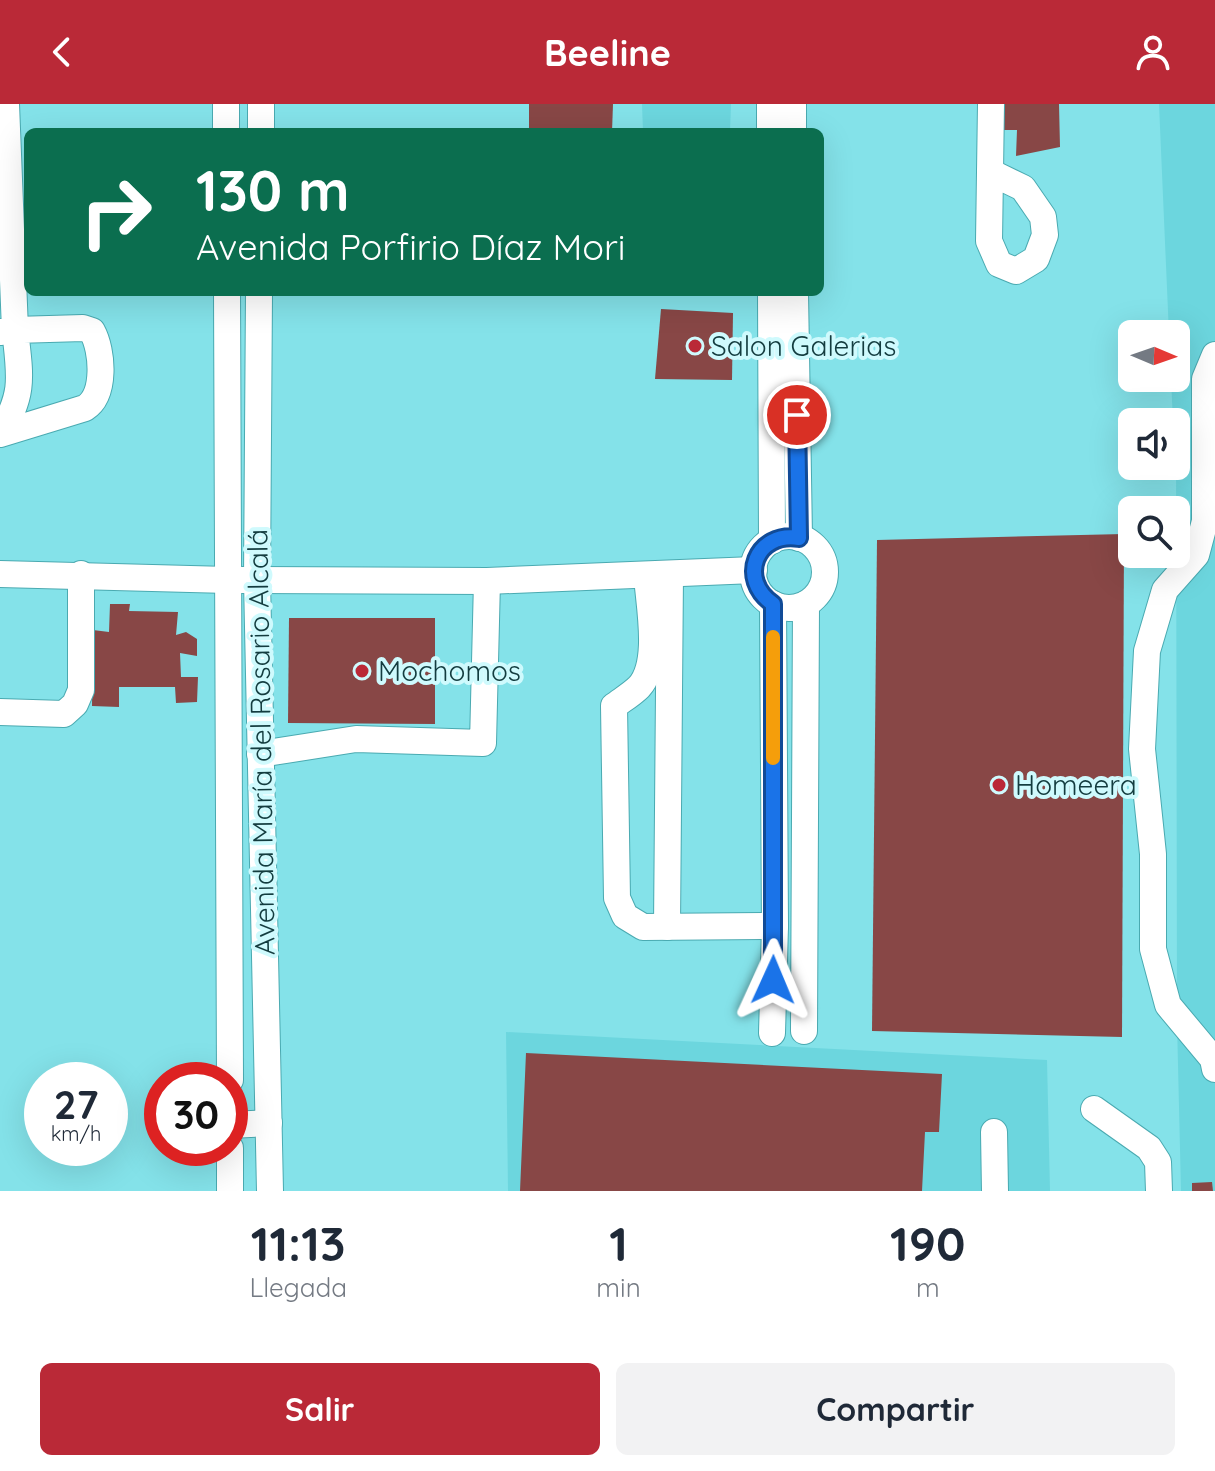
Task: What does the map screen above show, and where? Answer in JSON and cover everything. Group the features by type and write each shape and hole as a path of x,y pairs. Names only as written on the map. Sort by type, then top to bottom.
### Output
{"street":[{"path":"6,104 8,331 20,384 15,409 0,434 94,403 99,393 99,344 92,331 83,328 8,331"},
{"path":"226,104 226,128"},
{"path":"261,104 261,128"},
{"path":"770,104 770,128"},
{"path":"793,104 793,128"},
{"path":"990,172 991,104"},
{"name":"Avenida María del Rosario Alcalá","path":"227,296 230,1062"},
{"name":"Avenida María del Rosario Alcalá","path":"259,296 257,580 270,1191"},
{"path":"771,296 772,541"},
{"path":"795,296 799,538"},
{"path":"1215,355 1205,379 1206,556 1165,590 1147,651 1142,749 1153,854 1153,949 1168,1005 1213,1059 1215,1069"},
{"path":"790,536 799,538 816,549 825,568 821,589 806,604 783,608 773,604 758,590 754,570 759,553 772,541 790,536"},
{"path":"0,574 228,580 487,581 754,570"},
{"path":"0,712 64,714 75,704 81,690 81,574"},
{"path":"658,576 667,927"},
{"path":"658,576 647,670 640,686 614,706 617,898 625,916 643,927 775,926"},
{"path":"260,754 356,739 483,743 487,581"},
{"path":"772,1033 775,926 773,604"},
{"path":"804,1031 806,604"},
{"path":"1094,1109 1149,1148 1158,1162 1159,1191"},
{"path":"248,1124 269,1123"},
{"path":"994,1132 995,1191"},
{"path":"230,1166 230,1191"}],"shaded area":[{"path":"642,104 731,104 730,128 643,128"},
{"path":"1159,104 1215,104 1215,1191 1181,1191 1177,1023 1176,568 1190,568 1190,496 1176,496 1176,480 1190,480 1190,408 1172,408 1172,392 1190,392 1190,320 1168,320"},
{"path":"506,1032 1047,1060 1050,1191 508,1191"}],"building":[{"path":"529,104 613,104 612,128 529,128"},
{"path":"1000,104 1059,104 1060,147 1016,156 1017,130 998,130"},
{"name":"Salon Galerias","path":"661,309 733,313 732,380 655,379"},
{"name":"Homeera","path":"1118,534 1118,568 1124,568 1122,1037 872,1031 877,540"},
{"path":"110,604 130,604 129,611 178,612 176,635 186,632 197,639 197,656 180,653 181,677 198,677 197,702 176,703 175,687 119,687 119,707 92,706 93,630 109,632"},
{"name":"Mochomos","path":"289,618 435,618 435,724 288,723"},
{"path":"526,1053 942,1074 939,1132 925,1132 922,1191 520,1191"},
{"path":"1212,1182 1213,1191 1192,1191 1192,1183"}],"slow traffic":[{"path":"773,637 773,758"}],"place":[{"name":"Salon Galerias","path":"695,346"},
{"name":"Mochomos","path":"362,671"},
{"name":"Homeera","path":"999,785"}],"route":[{"path":"773,980 773,604 758,590 754,570 759,553 772,541 790,536 799,538 797,415"}]}
